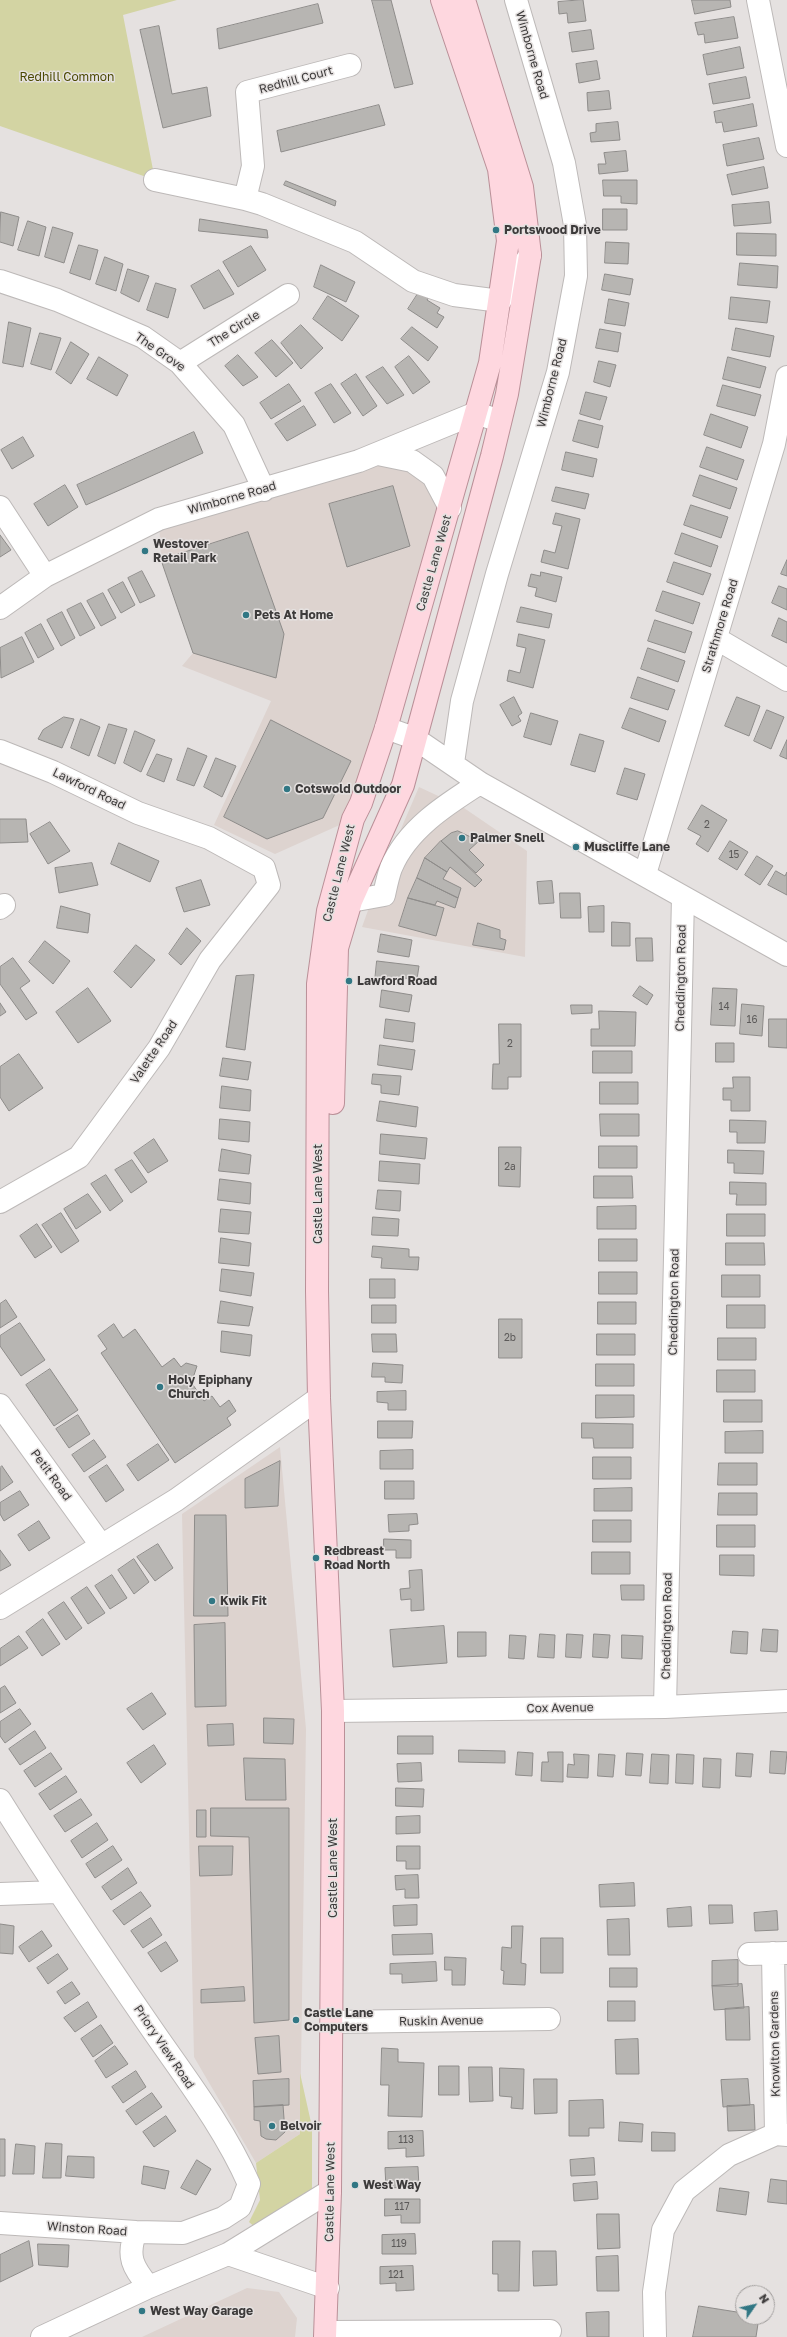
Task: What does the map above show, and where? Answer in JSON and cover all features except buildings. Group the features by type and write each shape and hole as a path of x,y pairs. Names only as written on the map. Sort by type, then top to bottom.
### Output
{"main road":[{"path":"442,0 499,169 508,242 490,363 476,413"},
{"path":"464,0 522,187 530,255 507,394 500,421"},
{"name":"Castle Lane West","path":"326,2334 333,2022 333,1711 319,1398 317,1292 318,984 328,911 353,819 361,803 386,728 476,413"},
{"name":"Castle Lane West","path":"319,1398 324,1322 337,948 351,901 403,785 414,738 500,421"}],"street":[{"name":"Wimborne Road","path":"453,763 462,701 497,574 558,372 576,276 575,225 564,164 516,0"},
{"path":"758,0 787,146"},
{"name":"Redhill Court","path":"254,202 253,166 247,92 350,65"},
{"path":"155,180 254,202 355,242 413,281 454,295 500,301 530,255"},
{"name":"The Grove","path":"0,281 57,300 143,337 180,363 234,425 264,490"},
{"name":"The Circle","path":"180,363 288,295"},
{"name":"Strathmore Road","path":"645,874 717,639 774,444 787,377"},
{"path":"476,413 500,421"},
{"name":"Wimborne Road","path":"0,608 45,576 159,519 264,490 378,454 476,413"},
{"path":"378,454 412,462 433,476 450,508"},
{"path":"0,507 45,576"},
{"path":"717,639 787,680"},
{"path":"386,728 414,738 453,763 480,783 645,874 787,956"},
{"name":"Lawford Road","path":"0,751 53,772 138,814 209,838 264,868"},
{"name":"Castle Lane West","path":"351,901 384,895 392,867 408,840 440,808 480,783"},
{"name":"Valette Road","path":"0,1202 79,1157 159,1048 210,960 269,885 264,868"},
{"name":"Cheddington Road","path":"665,1707 683,897"},
{"path":"0,1608 176,1500 319,1398"},
{"name":"Petit Road","path":"0,1405 101,1545"},
{"name":"Cox Avenue","path":"333,1711 665,1707 787,1701"},
{"name":"Priory View Road","path":"0,1800 57,1892 239,2160 249,2184 240,2207 222,2218 184,2233 136,2232"},
{"path":"0,1894 57,1892"},
{"name":"Knowlton Gardens","path":"749,1954 780,1953 782,2135"},
{"name":"Ruskin Avenue","path":"333,2022 549,2019"},
{"path":"655,2337 654,2292 663,2230 684,2191 729,2155 782,2135"},
{"path":"42,2337 149,2287 228,2254 330,2191"},
{"name":"Winston Road","path":"0,2223 136,2232 130,2246 134,2269 149,2287"},
{"path":"228,2254 328,2288"},
{"path":"326,2334 550,2331"}],"shaded area":[{"path":"359,461 412,461 450,508 353,819 275,854 214,825 271,701 182,666 193,653 161,560 159,519"},
{"path":"419,787 464,808 527,851 525,957 362,927 379,880"},
{"path":"280,1447 306,1729 300,2134 256,2163 194,2057 182,1514"},
{"path":"247,2288 279,2292 297,2318 295,2337 142,2337"}],"green space":[{"name":"Redhill Common","path":"0,0 177,0 123,15 155,180 0,126"},
{"path":"300,2073 312,2127 312,2190 257,2229 249,2222 260,2200 256,2163 300,2134"}],"place":[{"name":"Portswood Drive","path":"496,230"},
{"name":"Westover Retail Park","path":"145,551"},
{"name":"Pets At Home","path":"246,615"},
{"name":"Cotswold Outdoor","path":"287,789"},
{"name":"Palmer Snell","path":"462,838"},
{"name":"Muscliffe Lane","path":"576,847"},
{"name":"Lawford Road","path":"349,981"},
{"name":"Holy Epiphany Church","path":"160,1387"},
{"name":"Redbreast Road North","path":"316,1558"},
{"name":"Kwik Fit","path":"212,1601"},
{"name":"Castle Lane Computers","path":"296,2020"},
{"name":"Belvoir","path":"272,2126"},
{"name":"West Way","path":"355,2185"},
{"name":"West Way Garage","path":"142,2311"}]}
